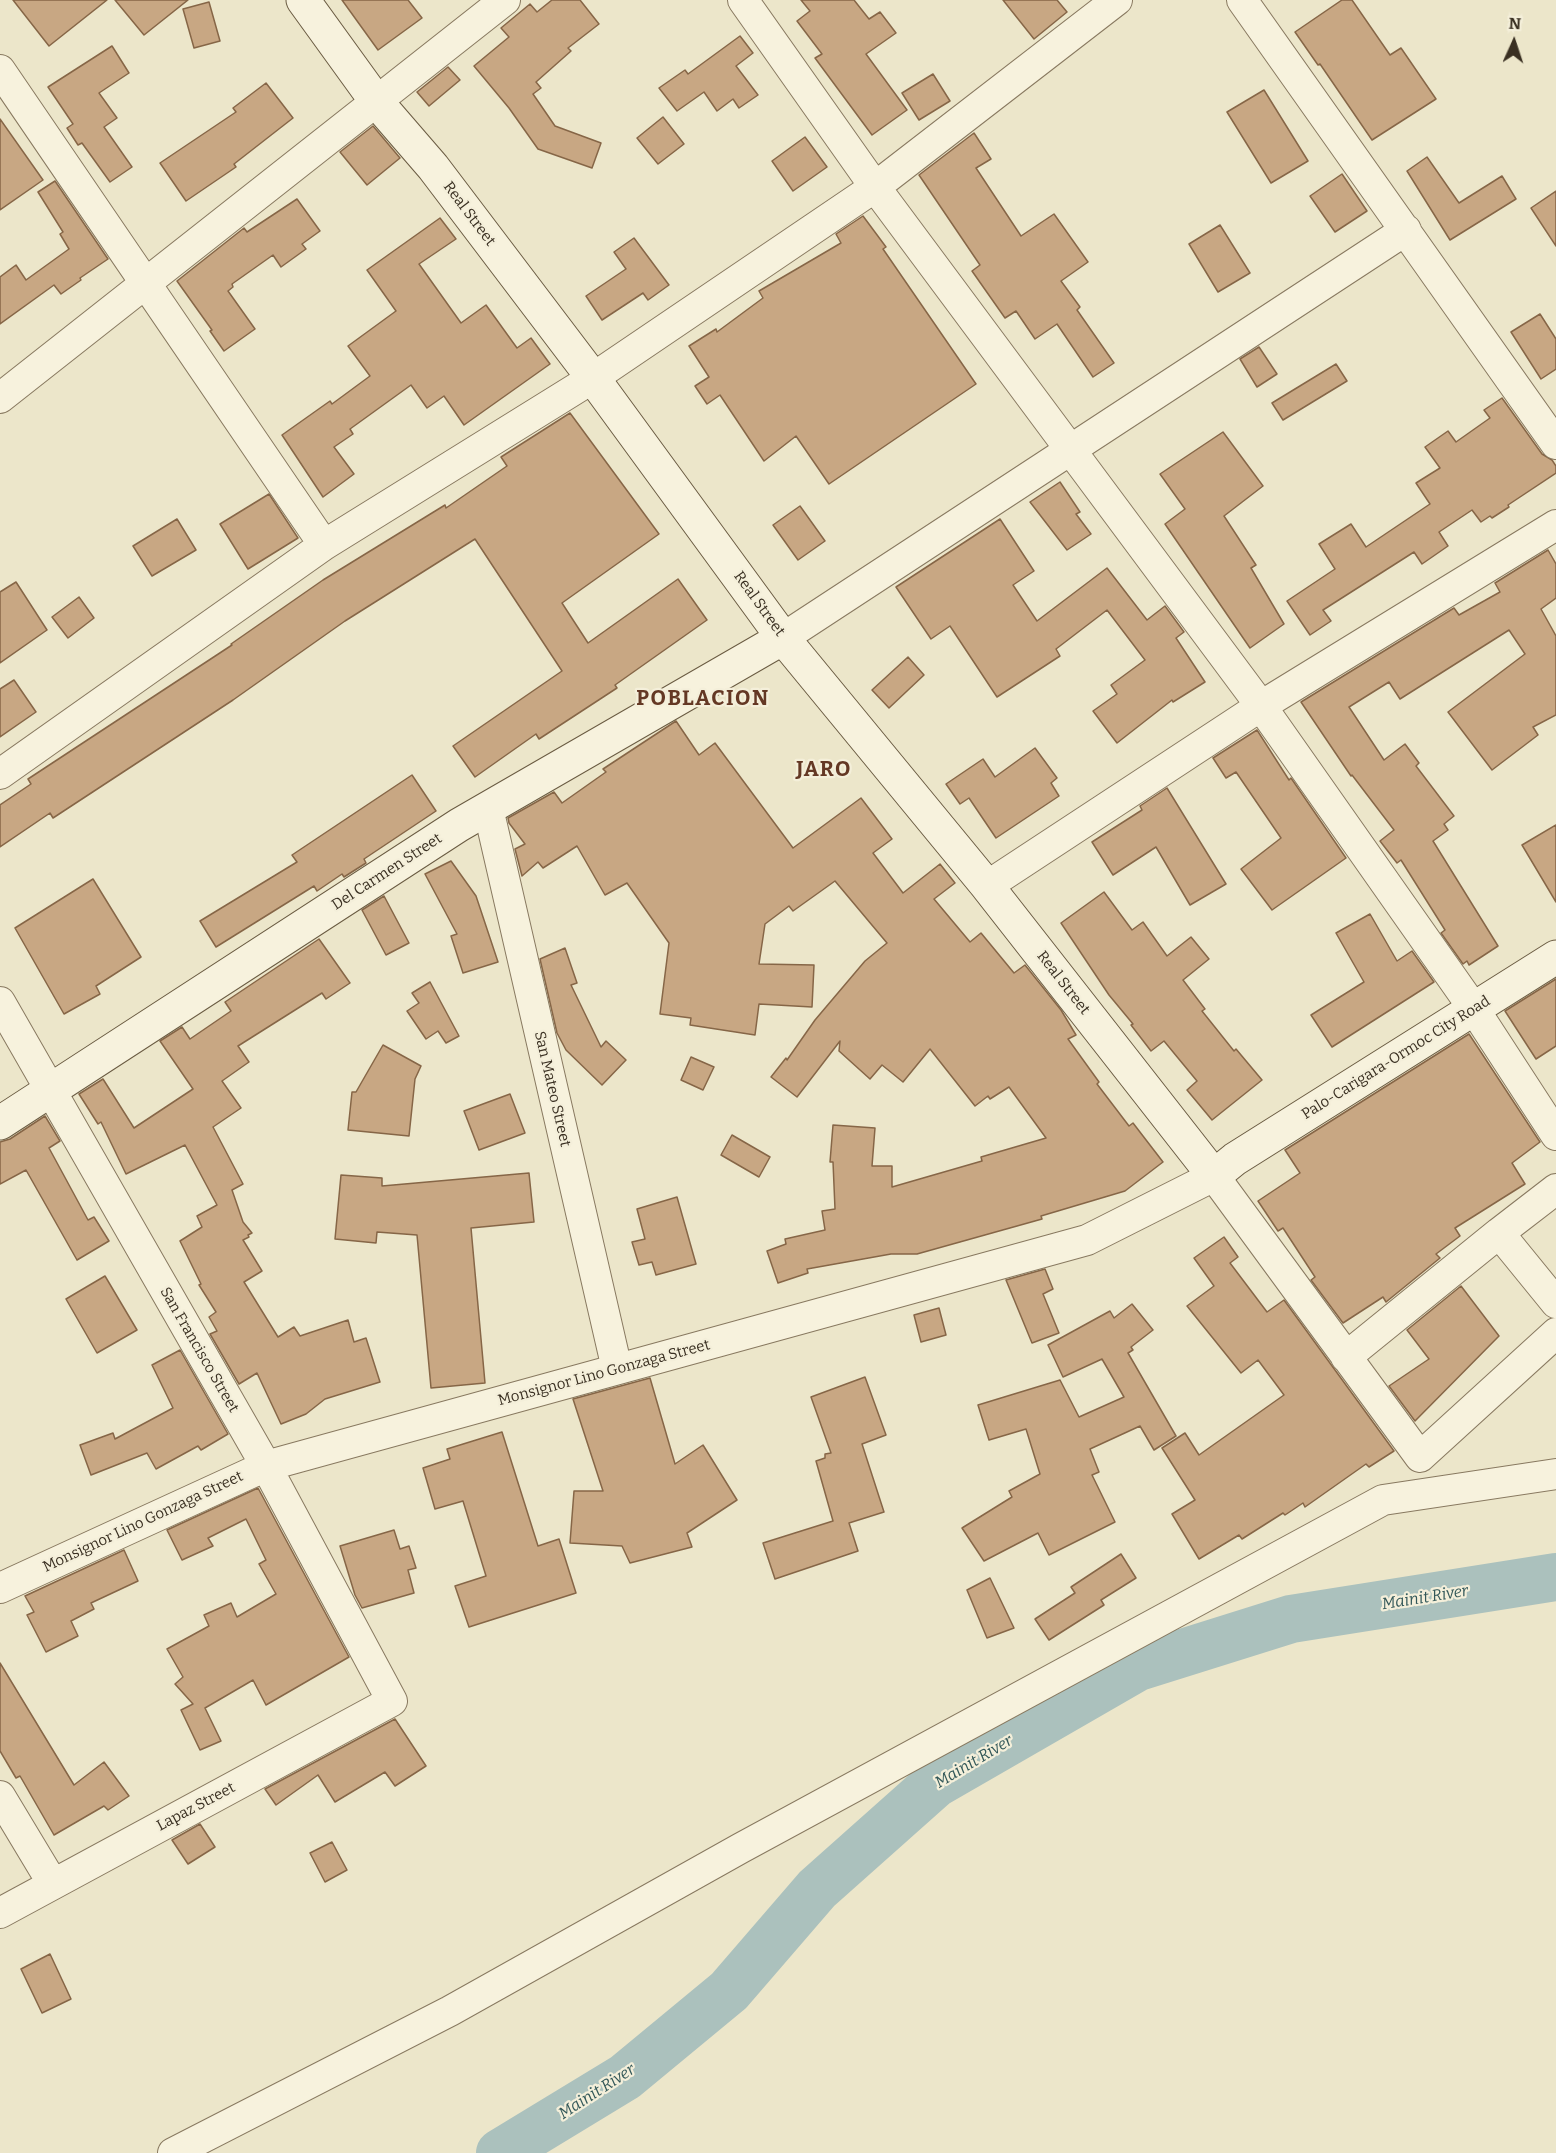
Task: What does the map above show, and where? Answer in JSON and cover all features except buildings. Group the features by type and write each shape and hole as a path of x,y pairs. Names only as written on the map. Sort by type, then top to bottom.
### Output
{"main road":[{"name":"Real Street","path":"303,0 376,102 433,167 593,378 783,638 987,886 1225,1167"},
{"name":"Del Carmen Street","path":"0,1123 488,808 783,638"},
{"name":"Palo-Carigara-Ormoc City Road","path":"1225,1167 1556,957"}],"street":[{"path":"0,398 505,0"},
{"path":"743,0 875,188 1261,706 1474,1010 1556,1135"},
{"path":"0,774 324,545 593,378 875,188 1117,0"},
{"path":"1242,0 1556,444"},
{"path":"0,70 324,545"},
{"path":"783,638 1406,230"},
{"path":"987,886 1261,706 1556,525"},
{"name":"San Mateo Street","path":"488,808 617,1369"},
{"name":"San Francisco Street","path":"0,1002 266,1466 392,1701"},
{"path":"1225,1167 1346,1357 1420,1457 1556,1333"},
{"name":"Monsignor Lino Gonzaga Street","path":"0,1588 266,1466 1087,1240 1225,1167"},
{"path":"1346,1357 1556,1189"},
{"path":"1499,1233 1556,1303"},
{"path":"173,2153 450,2011 741,1848 1383,1500 1556,1474"},
{"name":"Lapaz Street","path":"0,1913 392,1701"},
{"path":"0,1796 53,1884"}],"waterway":[{"name":"Mainit River","path":"500,2153 625,2077 729,1991 817,1889 935,1784 1138,1667 1291,1619 1556,1577"}],"district":[{"name":"POBLACION","path":"703,699"},
{"name":"JARO","path":"824,770"}]}
